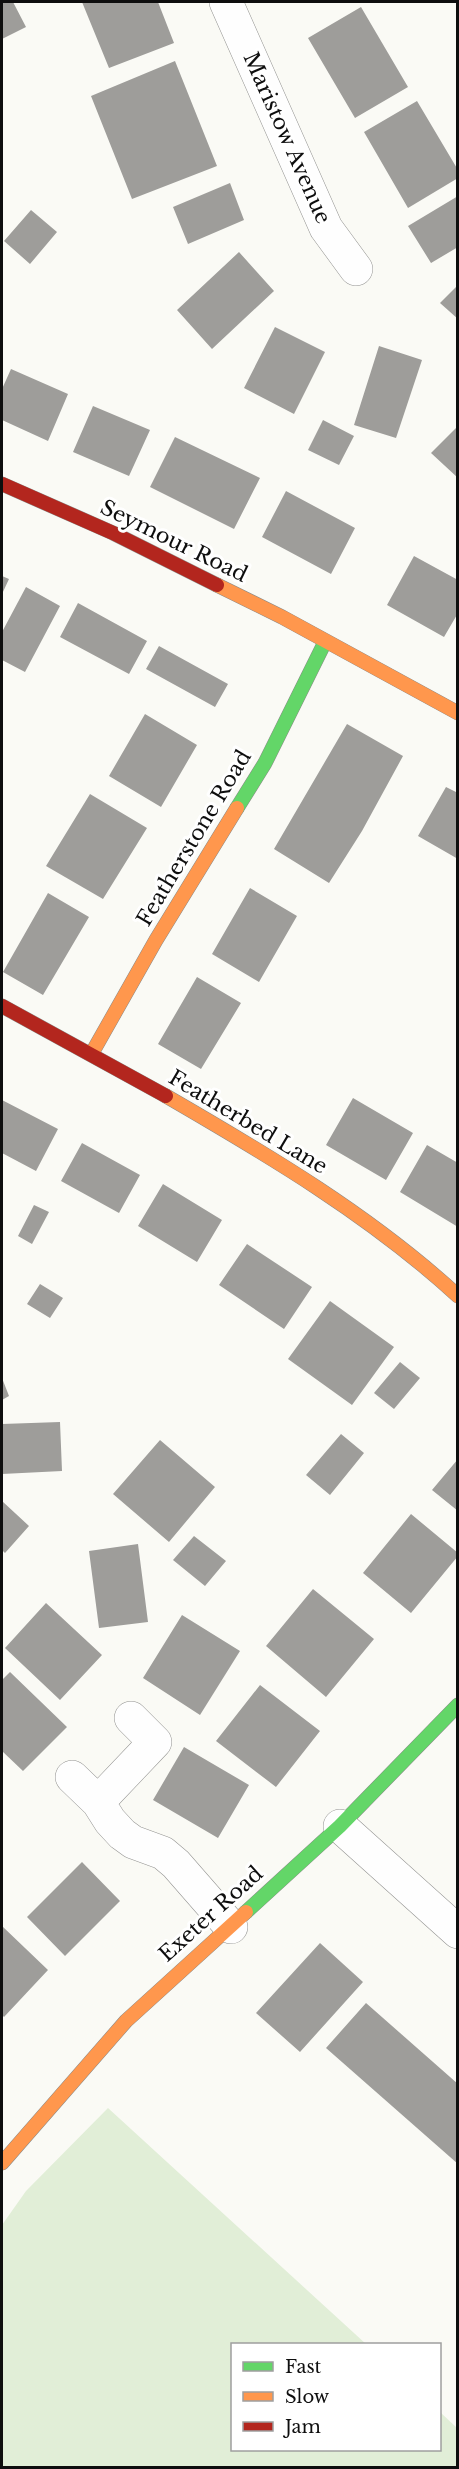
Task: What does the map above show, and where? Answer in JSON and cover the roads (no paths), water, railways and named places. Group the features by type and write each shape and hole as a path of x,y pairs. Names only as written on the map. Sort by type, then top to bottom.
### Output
{"main road":[{"name":"Seymour Road","path":"2,484 113,533 282,617 458,713"},
{"name":"Featherstone Road","path":"92,1053 156,940 265,763 325,642"},
{"name":"Featherbed Lane","path":"2,1006 92,1053 226,1130 357,1214 458,1296"},
{"name":"Exeter Road","path":"2,2163 126,2021 340,1826 458,1706"}],"street":[{"name":"Maristow Avenue","path":"226,2 326,228 356,269"},
{"path":"98,1802 155,1742 131,1718"},
{"path":"72,1777 98,1802 122,1834 133,1842 163,1852 176,1864 231,1927"},
{"path":"340,1826 458,1932"}]}
